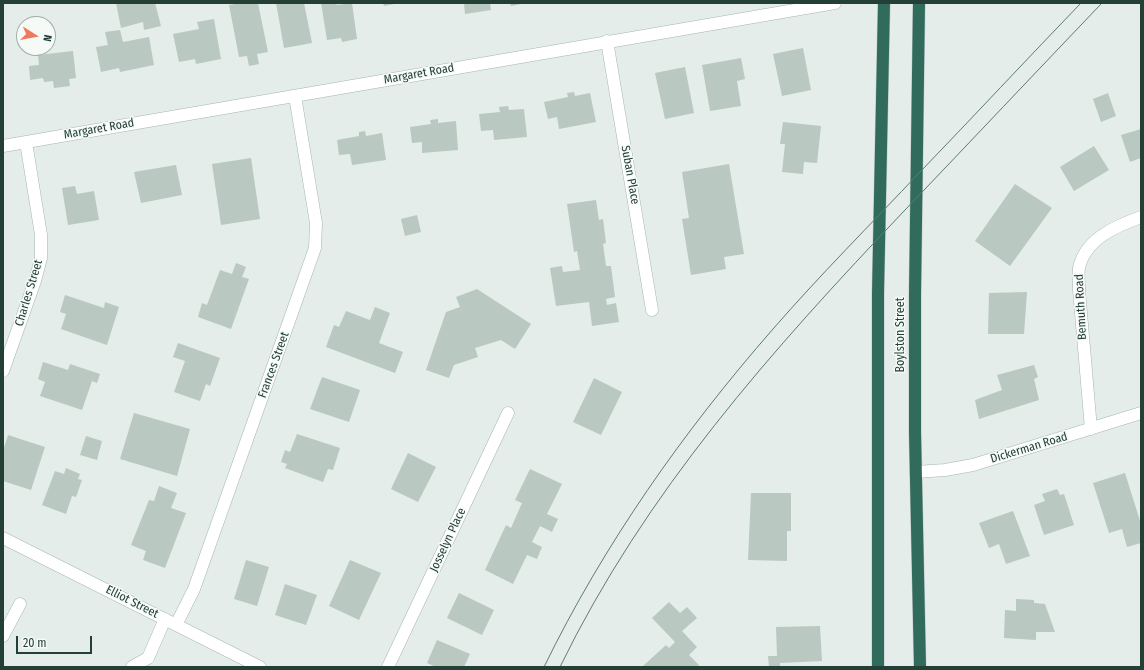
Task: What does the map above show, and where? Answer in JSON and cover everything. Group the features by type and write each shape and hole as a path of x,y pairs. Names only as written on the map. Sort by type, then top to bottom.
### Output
{"highway":[{"name":"Boylston Street","path":"878,667 879,224 884,3"},
{"name":"Boylston Street","path":"919,3 915,294 916,472 920,667"}],"street":[{"name":"Margaret Road","path":"3,146 835,3"},
{"name":"Suban Place","path":"607,41 652,310"},
{"name":"Frances Street","path":"176,625 194,589 315,248 316,223 294,96"},
{"name":"Charles Street","path":"3,371 35,281 41,258 41,235 26,142"},
{"name":"Bemuth Road","path":"1091,429 1078,290 1079,268 1088,250 1104,233 1141,217"},
{"name":"Josselyn Place","path":"388,667 508,413"},
{"name":"Dickerman Road","path":"916,472 945,470 973,465 1141,413"},
{"name":"Elliot Street","path":"3,538 260,667"},
{"path":"3,636 20,604"},
{"path":"132,667 148,658 165,619"}],"building":[{"path":"116,3 155,3 161,26 144,30 143,22 121,28"},
{"path":"258,3 268,52 257,54 259,64 249,66 247,56 239,57 229,5"},
{"path":"276,3 304,3 312,43 284,48"},
{"path":"321,3 336,3 337,5 352,3 357,39 342,42 341,38 327,40"},
{"path":"383,3 394,3 394,4 384,6"},
{"path":"464,3 490,3 491,10 465,14"},
{"path":"510,3 521,3 521,4 511,6"},
{"path":"214,19 221,59 196,64 195,59 179,62 173,34 199,29 197,22"},
{"path":"120,30 123,42 149,37 154,65 120,72 119,68 101,72 96,47 108,45 105,32"},
{"path":"803,48 811,90 782,96 773,54"},
{"path":"73,51 76,78 69,79 70,86 54,88 53,81 44,82 43,78 30,80 29,66 39,65 38,56 56,56 56,53"},
{"path":"741,58 745,79 737,81 741,106 710,111 702,65"},
{"path":"685,67 694,113 665,119 655,73"},
{"path":"574,92 575,96 590,93 596,122 559,129 557,117 548,119 544,102 568,97 567,93"},
{"path":"1108,93 1116,116 1101,122 1093,99"},
{"path":"508,106 509,110 524,109 527,137 494,140 493,130 481,131 479,114 500,112 499,107"},
{"path":"438,119 438,123 456,121 458,150 422,153 422,142 412,143 410,127 431,124 430,120"},
{"path":"783,122 821,126 817,163 804,162 803,174 782,172 785,144 780,144"},
{"path":"1141,129 1141,158 1130,162 1121,135"},
{"path":"365,131 366,136 382,133 386,160 352,165 350,154 339,155 337,140 359,136 359,132"},
{"path":"1094,146 1109,170 1074,191 1060,167"},
{"path":"251,158 260,219 221,225 212,164"},
{"path":"729,164 744,254 724,257 726,269 691,275 682,219 689,218 682,172"},
{"path":"176,165 182,195 141,203 134,172"},
{"path":"1015,184 1052,208 1010,266 975,241"},
{"path":"75,186 77,194 94,191 99,220 68,225 62,188"},
{"path":"596,200 599,220 603,219 606,243 603,244 606,266 611,266 615,297 606,299 607,305 616,303 619,322 592,326 589,302 556,306 550,268 562,266 563,272 580,270 577,251 574,252 567,204"},
{"path":"417,215 421,232 405,236 401,219"},
{"path":"236,263 246,267 242,277 249,279 231,329 198,317 202,303 207,305 220,270 232,274"},
{"path":"477,289 531,324 515,349 501,340 475,348 478,357 454,365 449,378 426,370 446,312 460,307 456,297"},
{"path":"1027,292 1024,334 988,334 989,293"},
{"path":"65,295 104,308 105,302 119,307 107,345 61,329 66,314 60,312"},
{"path":"375,307 390,313 379,343 403,352 395,373 326,347 334,325 339,327 346,311 370,320"},
{"path":"178,343 220,358 210,386 206,384 200,401 174,392 185,361 173,357"},
{"path":"43,362 68,370 70,364 100,374 97,383 92,381 82,410 40,396 45,382 38,379"},
{"path":"1034,365 1038,377 1034,379 1039,400 979,419 975,400 1002,390 997,375"},
{"path":"322,377 360,390 349,422 310,409"},
{"path":"594,378 622,392 601,435 573,422"},
{"path":"134,413 190,429 177,476 120,459"},
{"path":"297,434 340,448 333,470 328,469 323,482 285,468 287,464 281,462 285,450 290,452"},
{"path":"8,435 45,447 31,490 3,481 3,451"},
{"path":"86,436 102,441 97,460 80,455"},
{"path":"408,453 436,467 418,502 391,489"},
{"path":"66,468 80,474 78,479 82,480 76,497 72,496 66,514 42,505 55,471 64,474"},
{"path":"530,469 562,484 547,514 558,519 552,532 540,526 532,542 542,547 537,559 527,555 513,584 485,570 506,525 511,528 522,503 515,500"},
{"path":"1125,473 1141,524 1141,543 1127,547 1122,529 1109,533 1093,483"},
{"path":"159,486 177,493 171,508 186,513 165,568 143,560 146,551 131,545 149,500 154,501"},
{"path":"1057,489 1060,495 1064,494 1074,525 1044,535 1034,505 1045,501 1042,494"},
{"path":"751,493 791,493 791,531 787,531 787,561 748,560"},
{"path":"1013,511 1030,556 1006,564 999,544 989,548 979,523"},
{"path":"246,560 269,567 257,606 234,599"},
{"path":"350,560 381,573 359,620 329,606"},
{"path":"285,584 317,595 306,625 275,615"},
{"path":"459,593 494,610 482,635 447,618"},
{"path":"1016,599 1034,600 1034,603 1045,604 1055,632 1036,632 1036,640 1004,638 1005,610 1016,611"},
{"path":"669,602 680,613 687,607 697,618 682,631 697,647 689,655 699,665 697,667 643,666 666,645 669,648 675,642 652,618"},
{"path":"820,626 822,661 780,663 780,667 769,667 768,656 777,656 776,627"},
{"path":"437,640 470,654 464,667 436,667 427,663"}],"tram line":[{"path":"544,667 567,621 592,577 647,490 740,368 827,269 1081,3"},
{"path":"560,667 594,603 631,541 671,482 714,425 760,370 855,263 1102,3"}]}
